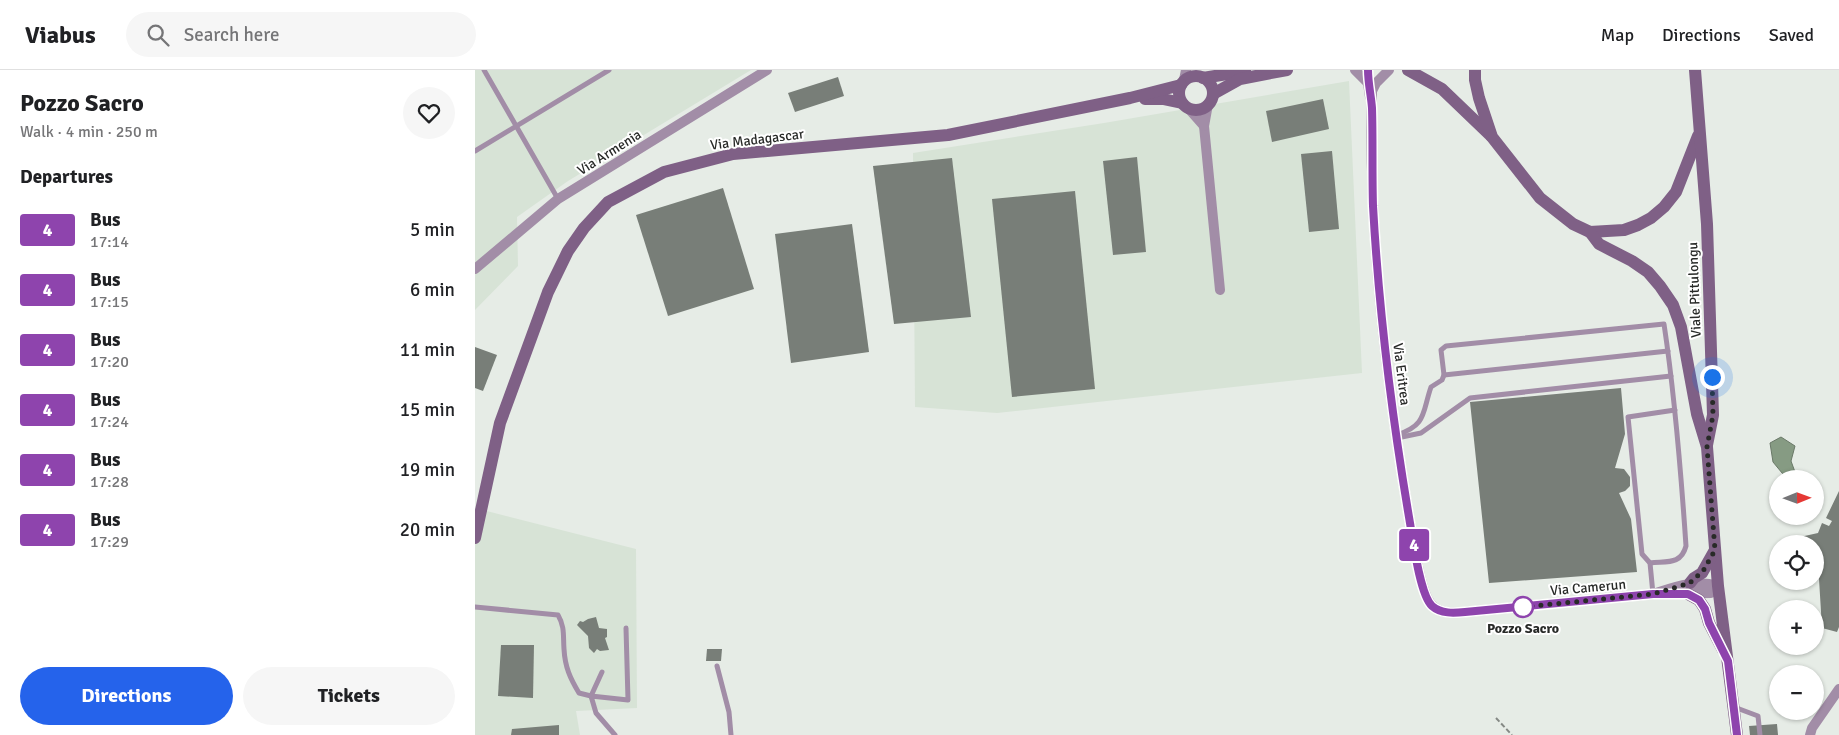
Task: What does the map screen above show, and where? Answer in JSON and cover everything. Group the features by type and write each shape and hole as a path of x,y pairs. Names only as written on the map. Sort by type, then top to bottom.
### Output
{"main road":[{"path":"1250,70 1184,78 1179,96 1185,106 1199,110 1229,84 1241,79 1287,70"},
{"path":"1408,70 1442,89 1492,137"},
{"path":"1475,70 1479,98 1492,137"},
{"name":"Viale Pittulongu","path":"1695,70 1707,224 1713,415 1707,447"},
{"path":"1201,75 1210,84 1211,99"},
{"name":"Via Madagascar","path":"475,538 500,422 548,292 568,251 584,228 608,202 664,172 733,154 948,135 1130,98 1184,78"},
{"name":"Via Madagascar","path":"1130,98 1163,99 1185,106"},
{"path":"1589,232 1624,230 1639,225 1664,207 1676,192 1699,131"},
{"name":"Viale Pittulongu","path":"1492,137 1540,198 1573,224 1589,232 1599,244 1632,261 1647,272 1660,286 1673,306 1681,327 1697,414 1707,447 1718,586 1737,735"},
{"path":"1715,550 1702,573 1694,578 1689,588 1705,609 1709,623 1728,661"}],"street":[{"name":"Via Armenia","path":"475,270 559,199 767,70"},
{"path":"1355,70 1368,83"},
{"name":"Via Eritrea","path":"1368,70 1372,105"},
{"name":"Via Eritrea","path":"1389,70 1376,83 1372,91 1373,205 1384,344 1396,437 1422,585 1427,599 1432,606 1437,608"},
{"path":"1211,99 1204,126 1220,290"},
{"path":"1185,106 1204,126"},
{"name":"Via Camerun","path":"1437,608 1449,613 1465,612 1653,594 1689,588 1711,593 1718,586"},
{"path":"1810,735 1812,728 1839,689"}],"lane":[{"path":"484,70 559,199"},
{"path":"475,151 609,70"},
{"path":"1396,437 1411,430 1418,424 1431,387 1442,380 1444,375 1441,350 1446,346 1663,324 1675,410 1686,546 1684,555 1679,559 1650,563"},
{"path":"1444,375 1668,351"},
{"path":"1396,437 1421,434 1470,398 1671,376"},
{"path":"1653,594 1650,563 1643,554 1628,417 1675,410"},
{"path":"475,607 558,615 563,624 568,676 579,693 591,696 627,700 626,628"},
{"path":"717,666 729,712 731,735"},
{"path":"602,672 591,696 597,714 615,735"},
{"path":"1734,707 1758,716 1760,735"}],"path":[{"path":"1496,718 1512,735"}],"shaded area":[{"path":"475,70 751,70 568,181 517,217 518,266 475,310"},
{"path":"1349,81 1362,373 997,413 915,407 913,153 1104,123"},
{"path":"1781,437 1795,446 1791,461 1794,470 1780,470 1773,462 1770,443"},
{"path":"475,508 636,549 637,708 576,711 580,735 475,735"}],"building":[{"path":"838,77 844,96 795,112 788,93"},
{"path":"1323,99 1329,129 1272,142 1266,111"},
{"path":"1332,151 1339,229 1309,232 1301,154"},
{"path":"1137,157 1146,252 1113,255 1103,161"},
{"path":"952,158 971,317 894,324 873,166"},
{"path":"723,188 754,289 668,316 636,215"},
{"path":"1075,191 1095,389 1012,397 992,199"},
{"path":"852,224 869,352 791,363 775,234"},
{"path":"475,347 497,355 483,391 475,388"},
{"path":"1621,388 1625,434 1615,468 1624,469 1630,477 1630,486 1625,491 1619,493 1631,519 1637,572 1489,583 1470,402"},
{"path":"1839,491 1839,627 1837,632 1824,629 1824,600 1820,600 1820,590 1824,590 1824,535 1809,535 1818,533 1821,525 1829,526 1832,521 1826,518"},
{"path":"596,617 599,628 607,629 607,637 605,638 609,650 600,651 597,649 594,653 589,648 588,636 577,625 580,621 583,622"},
{"path":"501,645 534,645 533,698 498,696"},
{"path":"707,649 722,649 721,661 706,661"},
{"path":"1777,724 1778,735 1750,735 1749,726"},
{"path":"559,725 559,735 511,735 512,729"}],"bus line":[{"name":"4","path":"1368,70 1372,105 1373,205 1384,344 1397,446 1422,585 1427,599 1432,606 1440,611 1449,613 1653,594 1688,594 1699,600 1705,609 1709,623 1728,661 1737,735"}],"place":[{"name":"Pozzo Sacro","path":"1523,607"}],"route":[{"path":"1523,607 1653,594 1690,583 1702,573 1715,550 1707,447 1713,415 1712,377"}]}
